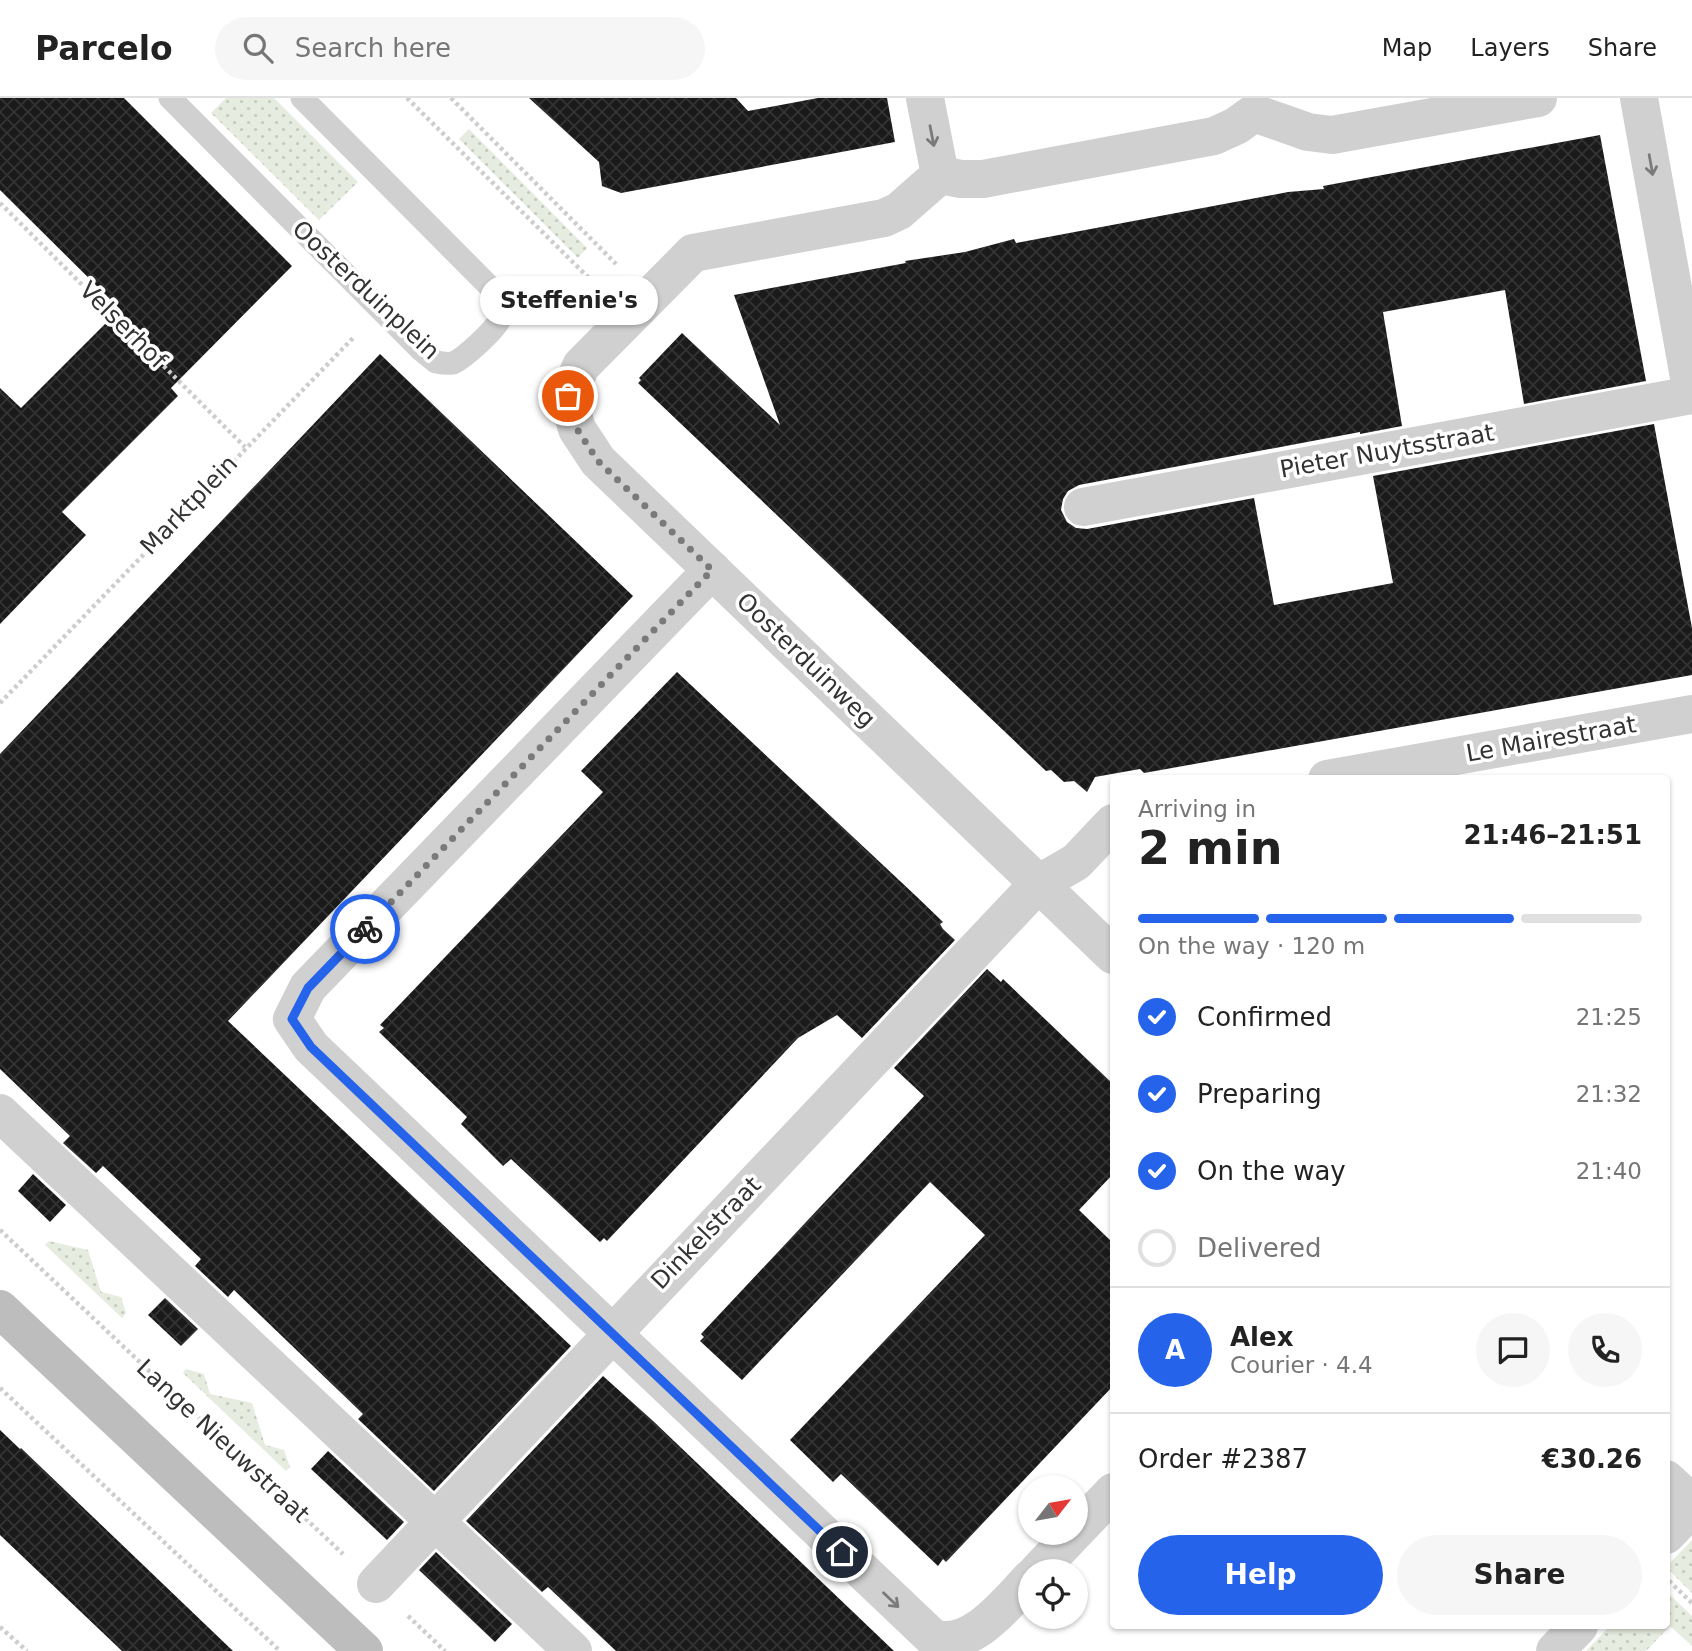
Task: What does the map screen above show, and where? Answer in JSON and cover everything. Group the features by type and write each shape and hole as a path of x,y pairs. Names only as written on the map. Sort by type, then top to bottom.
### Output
{"street":[{"path":"925,98 940,175 961,179 983,179 1214,136 1236,126 1253,106 1308,132 1332,135 1538,98"},
{"path":"1639,98 1692,395"},
{"name":"Oosterduinweg","path":"940,175 899,211 884,218 693,253 581,366 568,396 577,429 598,461 1110,952"},
{"name":"Pieter Nuytsstraat","path":"1083,507 1692,395"},
{"path":"712,570 308,988 292,1019 311,1047 933,1638 945,1643 957,1643 970,1638 1018,1592"},
{"name":"Le Mairestraat","path":"1349,775 1692,714"},
{"path":"1038,884 1076,862 1110,826"},
{"name":"Dinkelstraat","path":"376,1584 1038,884"},
{"path":"0,1113 573,1651"},
{"path":"0,1309 363,1651"},
{"path":"1670,1483 1692,1506 1670,1531"},
{"path":"1088,1518 1110,1495"},
{"path":"1049,1559 1063,1545"},
{"path":"1555,1651 1576,1629"}],"lane":[{"name":"Oosterduinplein","path":"170,98 420,349 436,362 444,364 463,357 501,318 500,300 485,279 302,98"}],"path":[{"path":"407,98 639,307"},
{"path":"451,98 639,307"},
{"name":"Velserhof","path":"0,204 245,447"},
{"name":"Marktplein","path":"0,704 245,447 381,310"},
{"name":"Lange Nieuwstraat","path":"0,1230 445,1651"},
{"path":"0,1388 279,1651"},
{"path":"1670,1582 1692,1603"},
{"path":"0,1627 27,1651"}],"shaded area":[{"path":"226,98 274,98 358,182 319,220 211,113"},
{"path":"469,129 587,248 578,258 459,139"},
{"path":"49,1241 88,1250 101,1292 121,1297 126,1313 122,1318 45,1245"},
{"path":"186,1369 204,1374 210,1394 252,1403 265,1445 284,1450 290,1467 286,1471 183,1373"},
{"path":"1692,1540 1692,1593 1670,1571 1670,1563"},
{"path":"1670,1595 1692,1616 1692,1646 1670,1626"},
{"path":"1607,1629 1667,1629 1646,1651 1586,1651"}],"building":[{"path":"0,98 124,98 292,266 171,388 178,396 62,512 86,535 0,624 0,388 21,408 120,309 0,190"},
{"path":"529,98 736,98 748,111 818,98 887,98 895,142 621,193 602,186 599,162"},
{"path":"1600,135 1646,381 1524,404 1505,290 1383,312 1402,426 1079,485 1068,491 1061,510 1067,522 1076,528 1087,529 1254,498 1274,605 1393,583 1373,476 1654,424 1692,628 1692,675 1144,773 1140,769 1095,777 1087,792 1074,781 1064,782 1051,770 1046,771 638,383 641,380 639,378 682,333 780,425 734,295 906,263 905,261 965,252 1014,239 1016,243 1288,192 1324,189 1323,186"},
{"path":"380,354 633,596 228,1021 571,1346 434,1491 358,1419 363,1414 234,1290 228,1297 195,1266 201,1259 103,1166 96,1173 63,1143 70,1136 0,1069 0,754"},
{"path":"677,672 943,922 940,924 943,929 955,940 862,1038 837,1015 798,1038 607,1241 604,1238 600,1242 511,1159 503,1166 461,1124 467,1117 379,1032 384,1028 380,1025 603,792 581,771"},
{"path":"987,969 1001,982 1003,979 1110,1081 1110,1177 1079,1210 1110,1240 1110,1389 1029,1475 1018,1475 1018,1486 946,1562 943,1559 938,1566 841,1474 833,1482 790,1440 985,1235 930,1182 742,1380 700,1341 704,1337 701,1334 924,1096 894,1068"},
{"path":"33,1174 66,1205 50,1222 18,1191"},
{"path":"165,1298 198,1329 181,1346 148,1315"},
{"path":"603,1376 894,1651 616,1651 548,1587 542,1592 466,1521"},
{"path":"0,1430 233,1651 122,1651 0,1535"},
{"path":"328,1451 404,1522 387,1540 311,1469"},
{"path":"436,1552 512,1624 495,1642 419,1570"}],"way so far":[{"path":"365,929 712,570 598,461 577,429 568,396"}],"place":[{"name":"Steffenie's","path":"568,396"}],"route":[{"path":"365,929 308,988 292,1019 311,1047 842,1552"}]}
